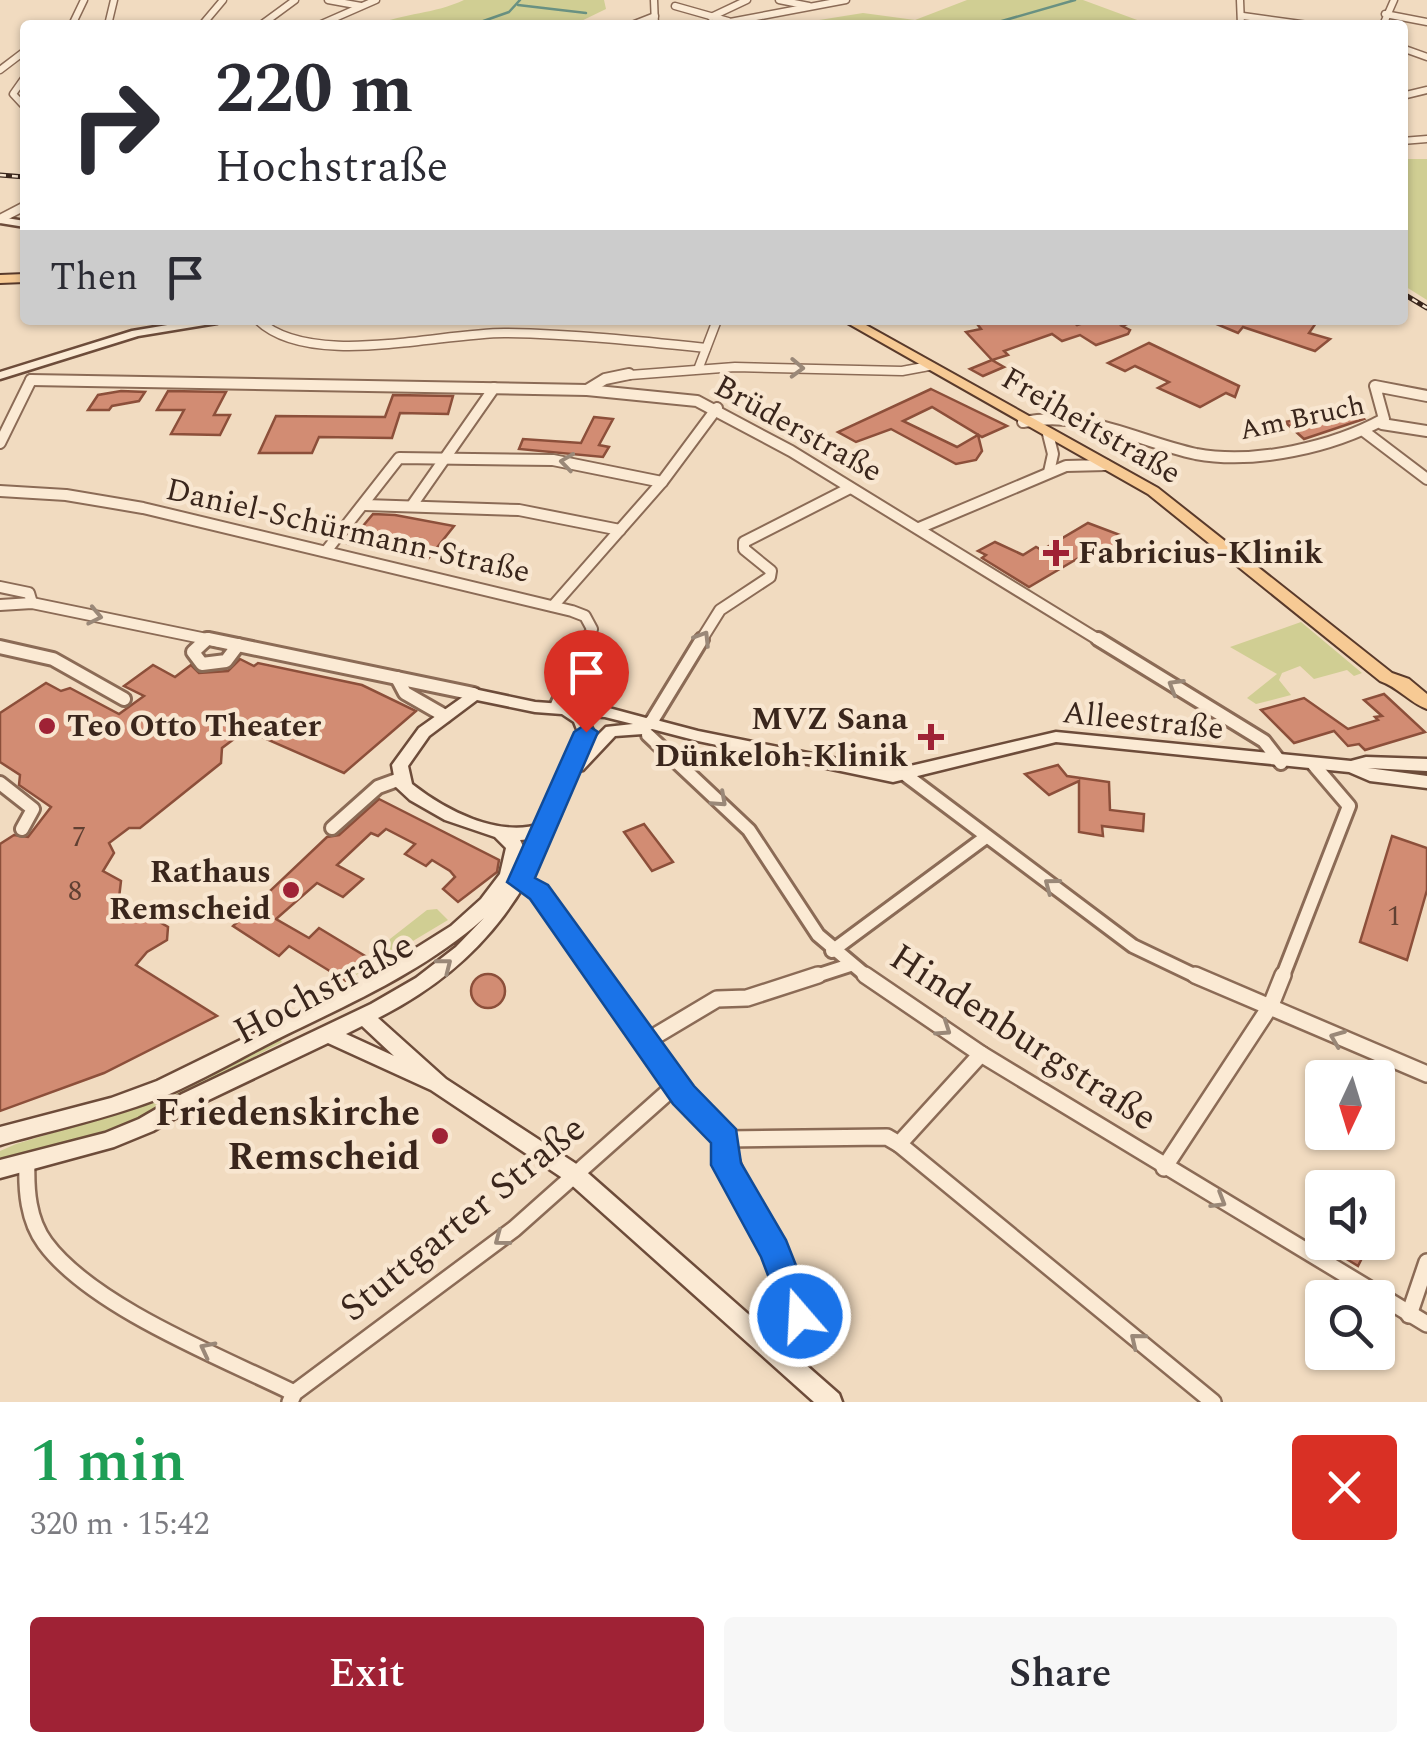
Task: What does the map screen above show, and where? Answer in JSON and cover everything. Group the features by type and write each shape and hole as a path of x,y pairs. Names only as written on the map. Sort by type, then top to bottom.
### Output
{"main road":[{"name":"Freiheitstraße","path":"857,325 1023,422 1110,465 1176,508 1386,677 1403,684 1427,704"},
{"name":"Freiheitstraße","path":"1386,677 1390,686 1427,720"}],"street":[{"path":"206,20 224,0"},
{"path":"268,20 294,0"},
{"path":"328,0 361,6"},
{"path":"330,20 376,0"},
{"path":"689,0 675,6 725,20"},
{"path":"711,16 748,0"},
{"path":"779,0 815,8"},
{"path":"744,20 846,0"},
{"path":"1240,0 1243,20"},
{"path":"1384,20 1394,0"},
{"path":"1385,14 1427,22"},
{"path":"1244,16 1272,20"},
{"path":"0,70 20,54"},
{"path":"0,85 18,84 14,96 20,102"},
{"path":"0,376 28,376 114,339 190,325"},
{"path":"261,325 278,336 331,342 431,342 499,332 706,348"},
{"path":"699,367 716,325"},
{"path":"587,390 598,380 699,367 908,371 929,366"},
{"path":"0,444 28,376"},
{"name":"Brüderstraße","path":"28,376 609,391 673,397 717,408 1264,740 1281,763"},
{"path":"609,391 620,376"},
{"name":"Am Bruch","path":"1023,422 1036,418 1088,422 1220,458 1365,432 1382,424 1384,416 1375,386 1427,396"},
{"path":"413,504 494,388"},
{"path":"552,606 662,482 717,408"},
{"path":"1382,424 1427,431"},
{"path":"1365,432 1427,479"},
{"path":"1048,434 1053,454 1049,472"},
{"path":"327,550 399,458 553,460 662,482"},
{"path":"918,528 1076,463 1110,465"},
{"path":"1411,465 1427,464"},
{"path":"650,728 720,610 770,577 771,571 744,549 744,542 850,488"},
{"name":"Daniel-Schürmann-Straße","path":"0,491 66,495 144,508 584,616 592,628 557,705"},
{"path":"364,504 537,512 620,530"},
{"name":"Alleestraße","path":"0,587 29,593 32,604"},
{"name":"Alleestraße","path":"0,605 32,604 535,706 557,705 650,728 907,776 1056,737 1281,763 1352,767 1370,775 1427,782"},
{"path":"206,639 194,649 193,658 216,668 234,656 238,645"},
{"path":"0,647 53,659 124,699"},
{"name":"Alleestraße","path":"397,678 405,693 445,716"},
{"path":"474,694 410,749 400,766 400,779 416,798 434,808 501,833 536,834 543,829"},
{"name":"Hochstraße","path":"0,1169 137,1129 399,997 458,954 494,919 520,882 586,732 580,719 557,705"},
{"name":"Alleestraße","path":"606,736 650,728"},
{"name":"Hindenburgstraße","path":"650,728 748,830 832,951 850,965 981,1054 1164,1168 1427,1324"},
{"name":"Hochstraße","path":"568,776 606,736"},
{"name":"Alleestraße","path":"1352,767 1366,762 1427,765"},
{"path":"1164,1168 1268,1010 1349,806 1324,782 1314,765"},
{"path":"907,776 1133,946 1268,1010 1427,1074"},
{"path":"332,828 378,787 400,779"},
{"path":"0,783 33,810 22,829"},
{"name":"Hochstraße","path":"0,1136 146,1094 326,1008 400,967 489,902 514,864 515,846 501,833"},
{"path":"832,951 986,836"},
{"path":"520,882 539,892 700,1116 726,1138 888,1137 1213,1402"},
{"path":"645,1042 717,999 748,998 850,965"},
{"path":"439,1085 324,1033 326,1008 362,1015 439,1085 574,1174 831,1402"},
{"path":"898,1144 981,1054"},
{"name":"Stuttgarter Straße","path":"292,1398 514,1230 677,1084"},
{"path":"726,1138 726,1165 775,1250 799,1306 798,1337 784,1361"},
{"path":"27,1162 26,1192 38,1231 72,1274 292,1398"},
{"path":"1410,1315 1427,1262"}],"shaded area":[{"path":"464,0 604,0 606,9 583,20 391,20"},
{"path":"967,0 1083,0 1137,20 915,20"},
{"path":"863,13 915,20 819,20"},
{"path":"1408,159 1427,159 1427,300 1408,288"},
{"path":"1301,622 1362,673 1354,676 1347,670 1314,679 1300,666 1282,673 1279,680 1291,695 1256,704 1247,698 1277,674 1230,647"},
{"path":"437,909 448,920 346,981 376,952 385,950 381,946 427,910"},
{"path":"280,1038 282,1042 124,1125 0,1161 0,1151 142,1106"}],"building":[{"path":"978,325 1124,325 1130,330 1096,345 1080,335 1062,341 1052,334 1004,351 1008,355 992,360 966,332 981,329"},
{"path":"1219,325 1315,325 1309,333 1330,339 1315,351 1243,327 1238,333"},
{"path":"1149,343 1239,386 1235,397 1226,393 1200,407 1158,388 1169,382 1135,366 1125,371 1108,363"},
{"path":"992,360 1004,367 983,376 970,369"},
{"path":"931,389 1007,426 982,437 932,407 903,421 957,447 978,435 982,451 976,460 956,464 891,429 856,442 838,432"},
{"path":"168,391 226,392 214,415 230,415 220,435 171,434 184,410 157,410"},
{"path":"145,392 139,401 109,410 88,410 98,395"},
{"path":"393,395 453,396 448,414 400,413 392,438 319,437 312,453 259,453 276,416 385,417"},
{"path":"1353,409 1364,419 1304,439 1285,422"},
{"path":"594,417 613,419 599,445 609,447 603,457 519,449 523,439 581,443"},
{"path":"373,514 454,526 428,559 348,544"},
{"name":"Fabricius-Klinik","path":"1088,523 1120,535 1115,538 1123,543 1100,557 1087,553 1029,587 982,558 986,555 978,551 995,542 1023,555 1036,547 1042,550"},
{"path":"240,659 254,666 258,663 362,685 416,711 344,773 246,730 222,748 221,763 140,828 129,828 109,843 114,853 103,871 121,881 119,898 168,927 167,940 147,952 136,965 217,1016 104,1073 0,1111 0,844 14,835 28,837 51,807 19,785 20,775 0,762 0,713 46,683 61,691 70,688 119,714 144,696 124,686 153,665 175,677 191,665 199,673 228,671"},
{"path":"1384,694 1425,732 1365,750 1359,744 1348,746 1334,731 1294,743 1261,710 1304,698 1348,729 1378,720 1375,717 1382,716 1364,700"},
{"path":"1058,765 1067,776 1109,782 1110,810 1144,814 1143,831 1102,826 1103,836 1079,832 1079,781 1049,795 1025,774"},
{"name":"Rathaus Remscheid","path":"379,799 499,860 497,872 458,902 443,889 455,877 450,871 432,860 426,866 405,854 415,844 386,829 378,836 371,833 337,865 363,879 343,897 317,883 276,919 309,938 319,928 370,959 346,981 289,946 279,956 233,926 327,837 339,835"},
{"path":"644,824 673,862 652,871 624,832"},
{"path":"1392,836 1427,848 1427,890 1407,960 1360,942"},
{"path":"488,974 500,979 505,991 500,1003 488,1008 476,1003 471,991 476,979"}],"waterway":[{"path":"486,20 509,12 520,0"},
{"path":"1005,20 1075,0"},
{"path":"518,5 586,13"}],"railway":[{"path":"0,175 20,177"},
{"path":"1408,297 1427,308"}],"place":[{"name":"Fabricius-Klinik","path":"1056,553"},
{"name":"Teo Otto Theater","path":"47,726"},
{"name":"MVZ Sana Dünkeloh-Klinik","path":"931,737"},
{"name":"Rathaus Remscheid","path":"291,890"},
{"name":"Friedenskirche Remscheid","path":"440,1136"}],"route":[{"path":"586,732 520,882 539,892 683,1095 726,1138 726,1165 775,1250 793,1289 800,1316"}]}
